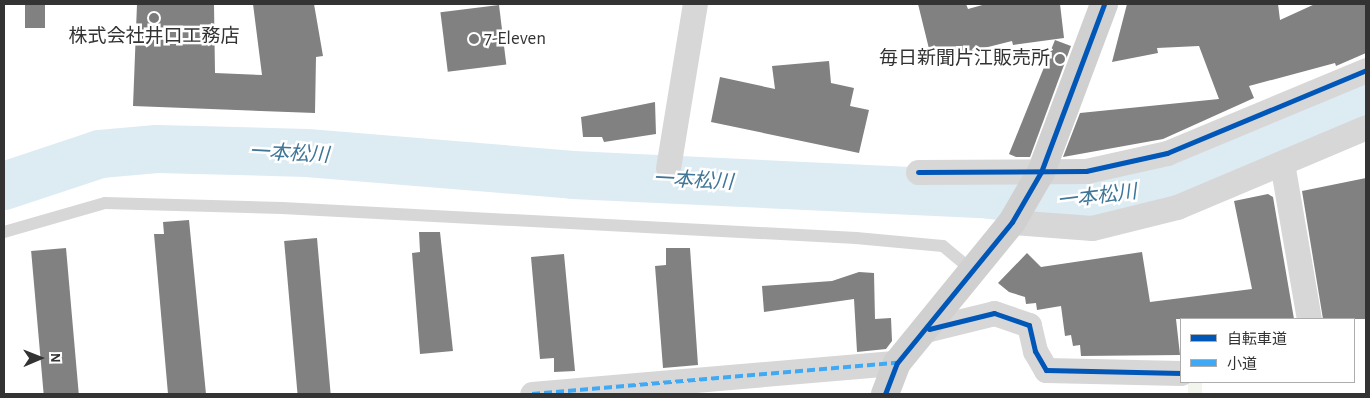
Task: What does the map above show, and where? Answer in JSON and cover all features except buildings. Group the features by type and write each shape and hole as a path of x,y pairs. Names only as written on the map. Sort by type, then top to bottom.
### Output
{"street":[{"path":"668,168 695,4"},
{"path":"885,394 897,363 929,329 1016,216 1038,176 1104,4"},
{"path":"918,172 1038,176 1086,171 1167,153 1366,70"},
{"path":"1016,216 1092,228 1177,208 1366,127"},
{"path":"1282,163 1309,318"},
{"path":"929,329 994,313 1029,324 1046,370 1180,373"},
{"path":"532,394 897,363"}],"lane":[{"path":"4,232 105,203 282,208 856,238 943,246 974,272"}],"shaded area":[{"path":"1188,383 1202,383 1202,394 1188,394"}],"waterway":[{"name":"一本松川","path":"4,186 100,154 157,149 307,153 573,175 990,195 1047,202 1139,194 1366,94"}],"marked path":[{"path":"532,394 897,363"}],"cycle path":[{"path":"885,394 897,363 1012,222 1041,172 1104,4"},
{"path":"918,172 1086,171 1167,153 1366,70"},
{"path":"929,329 994,313 1029,325 1035,351 1046,370 1180,373"}],"place":[{"name":"株式会社井口工務店","path":"154,18"},
{"name":"7-Eleven","path":"474,39"},
{"name":"毎日新聞片江販売所","path":"1060,59"}]}
